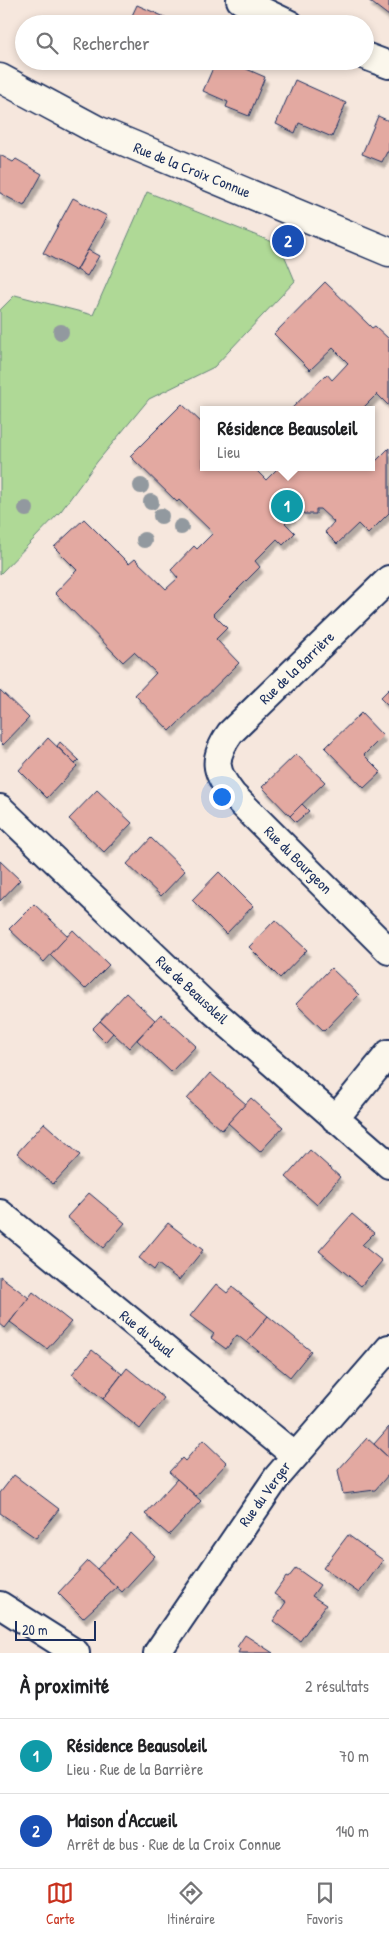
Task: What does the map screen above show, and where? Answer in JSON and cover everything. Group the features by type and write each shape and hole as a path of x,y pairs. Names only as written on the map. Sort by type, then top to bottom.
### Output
{"main road":[{"name":"Rue de la Croix Connue","path":"0,78 97,130 389,252"}],"street":[{"path":"240,0 271,15"},
{"path":"374,60 389,66"},
{"name":"Rue de la Barrière","path":"216,764 219,749 230,733 389,579"},
{"name":"Rue du Bourgeon","path":"216,764 222,782 233,795 389,951"},
{"name":"Rue de Beausoleil","path":"0,808 206,1005 389,1165"},
{"path":"335,1119 389,1053"},
{"name":"Rue du Joual","path":"0,1213 294,1455"},
{"name":"Rue du Verger","path":"157,1653 251,1512 294,1455 389,1348"},
{"path":"0,1605 76,1653"}],"green space":[{"path":"147,192 280,245 295,281 214,367 149,399 97,462 61,511 0,574 0,310 15,295 93,315"}],"building":[{"path":"368,0 389,0 389,16"},
{"path":"137,5 160,15 132,15"},
{"path":"212,70 249,70 265,77 249,116 226,107 228,102 203,91"},
{"path":"295,80 346,103 332,137 299,123 295,133 276,124"},
{"path":"378,116 389,121 389,152 387,152 382,162 362,154"},
{"path":"0,155 13,162 16,159 42,174 24,206 0,193"},
{"path":"73,198 107,216 76,271 43,253"},
{"path":"88,250 99,256 87,276 77,270"},
{"path":"325,282 372,328 375,326 389,339 389,406 377,394 365,406 294,406 327,374 332,380 348,363 333,348 310,370 274,334"},
{"path":"182,404 200,421 200,471 257,471 266,480 275,471 375,471 375,460 376,461 389,448 389,513 368,534 358,524 337,544 325,532 334,522 320,509 316,509 316,514 304,514 303,509 299,510 285,523 295,533 283,545 277,539 255,561 260,567 213,614 227,628 216,639 239,663 170,731 135,695 156,673 134,652 123,662 55,593 77,570 54,547 84,519 129,564 135,559 166,589 178,578 171,570 194,546 197,549 213,533 179,500 177,502 130,456"},
{"path":"389,689 389,707 380,698"},
{"path":"0,690 29,718 3,745 0,742"},
{"path":"361,713 383,736 364,755 381,772 364,788 325,748"},
{"path":"48,738 77,766 47,798 19,770"},
{"path":"60,742 79,760 75,764 57,746"},
{"path":"296,754 325,782 290,816 262,787"},
{"path":"97,790 132,823 104,852 69,819"},
{"path":"302,804 309,811 296,822 290,816"},
{"path":"151,838 185,871 161,896 127,864"},
{"path":"0,861 20,880 0,901"},
{"path":"219,872 253,906 226,934 192,900"},
{"path":"34,904 68,936 44,962 9,929"},
{"path":"275,920 307,950 280,978 249,947"},
{"path":"73,930 109,965 85,989 50,955"},
{"path":"331,968 359,995 324,1031 296,1004"},
{"path":"126,993 155,1020 129,1048 100,1021"},
{"path":"161,1014 196,1046 171,1072 137,1040"},
{"path":"100,1021 113,1033 105,1042 92,1029"},
{"path":"210,1073 246,1104 222,1130 187,1099"},
{"path":"251,1098 283,1127 260,1152 228,1123"},
{"path":"44,1123 80,1155 53,1184 17,1153"},
{"path":"310,1150 340,1177 317,1205 286,1177"},
{"path":"89,1193 125,1223 103,1248 67,1217"},
{"path":"352,1214 374,1233 362,1245 382,1261 361,1286 319,1251"},
{"path":"168,1223 203,1250 179,1280 158,1264 154,1270 139,1258"},
{"path":"0,1276 29,1298 5,1328 0,1324"},
{"path":"216,1284 227,1293 232,1287 268,1316 247,1343 237,1335 226,1349 211,1338 214,1334 190,1316"},
{"path":"33,1292 71,1322 47,1349 10,1322"},
{"path":"268,1316 311,1351 290,1377 247,1342"},
{"path":"92,1350 122,1374 103,1399 72,1374"},
{"path":"127,1368 164,1398 140,1429 103,1399"},
{"path":"389,1427 389,1458 374,1444"},
{"path":"367,1438 389,1458 389,1474 375,1490 343,1494 338,1470"},
{"path":"203,1440 227,1463 196,1496 169,1472 182,1458 185,1461"},
{"path":"14,1475 59,1509 36,1538 0,1513 0,1493"},
{"path":"177,1479 201,1501 169,1535 145,1514"},
{"path":"131,1533 155,1556 122,1592 97,1569"},
{"path":"348,1535 383,1560 359,1593 323,1568"},
{"path":"88,1561 117,1587 83,1618 58,1593"},
{"path":"296,1568 320,1585 312,1596 326,1605 300,1641 273,1621 286,1602 274,1594 286,1577 288,1578"},
{"path":"245,1635 273,1653 238,1653 240,1649 237,1647"}],"place":[{"name":"Maison d'Accueil","path":"288,241"},
{"name":"Résidence Beausoleil","path":"287,506"}]}
